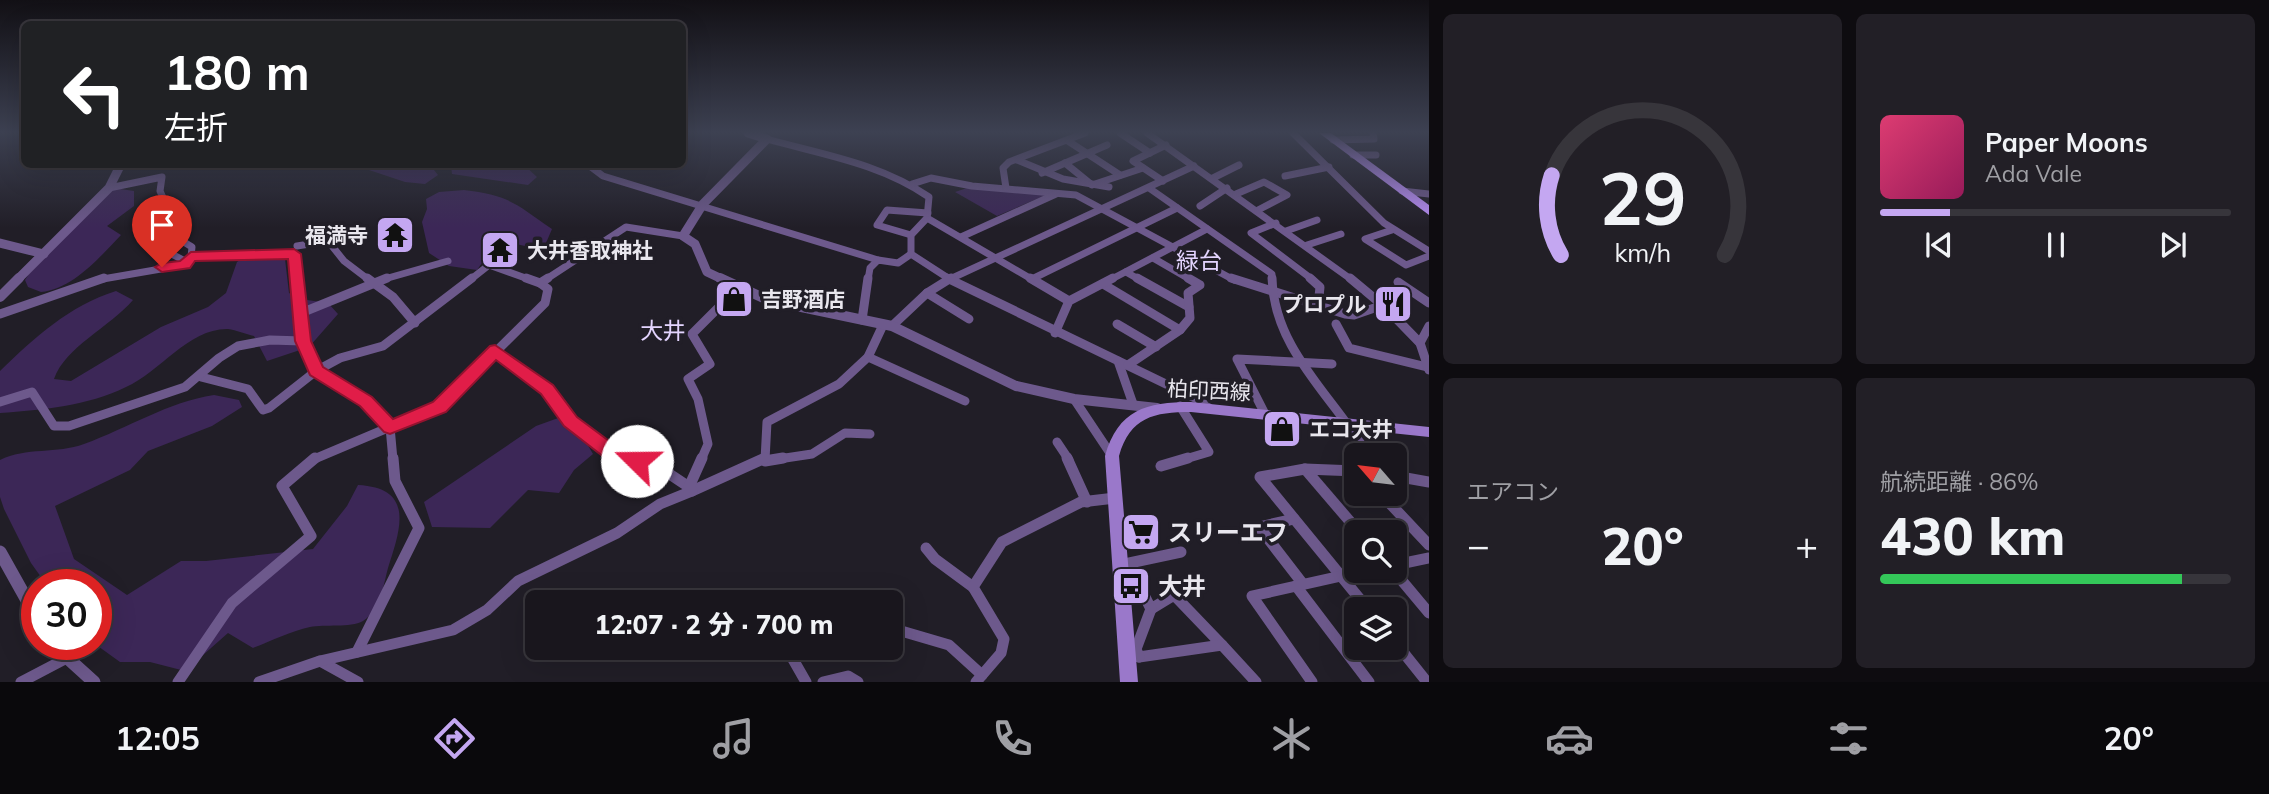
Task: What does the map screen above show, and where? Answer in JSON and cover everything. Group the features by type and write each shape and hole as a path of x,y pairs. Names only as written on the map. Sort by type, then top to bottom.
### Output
{"main road":[{"path":"1366,165 1429,211"},
{"name":"柏印西線","path":"1129,682 1133,655 1120,565 1112,456 1122,428 1138,416 1157,408 1180,406 1429,432"}],"street":[{"path":"684,236 703,205 743,165"},
{"path":"870,165 912,184 929,197 928,216 911,235 911,254"},
{"path":"1006,188 1003,167 1007,165"},
{"path":"1026,165 1042,173 1109,187"},
{"path":"1042,173 1061,165"},
{"path":"1067,165 1093,185"},
{"path":"1105,165 1120,175"},
{"path":"1138,165 1163,181"},
{"path":"1213,178 1239,165"},
{"path":"1327,165 1392,230 1429,251"},
{"path":"765,461 767,422 839,384 868,357 887,326 927,293 949,279 1194,166 1307,245 1383,305 1420,343 1428,369"},
{"path":"1285,176 1329,167"},
{"path":"0,297 109,188 119,168"},
{"path":"592,168 603,176 878,260 898,263 911,254"},
{"path":"1093,185 1143,168"},
{"path":"0,314 26,308 92,281 141,270 184,265 189,259 192,247 153,223 152,216 146,212 164,200 160,191 162,177 109,188"},
{"path":"912,184 931,178 972,186 1076,195 1105,208 1235,280 1354,315 1383,305"},
{"path":"1236,194 1264,182 1287,195 1258,210"},
{"path":"1149,188 1272,274 1270,290 1284,336 1360,443"},
{"path":"1200,206 1227,188"},
{"path":"1402,191 1429,194"},
{"path":"961,237 1058,193"},
{"path":"1032,279 1177,208"},
{"path":"911,235 877,225 887,210 928,216 1069,302"},
{"path":"1286,230 1317,220"},
{"path":"1276,223 1251,233 1317,283 1320,287 1318,306"},
{"path":"540,283 626,227 684,236 695,244 706,272 737,289 802,310 887,326 1016,386 1074,399 1157,408"},
{"path":"1055,332 1069,302 1207,229"},
{"path":"1392,230 1365,239 1406,265 1429,256"},
{"path":"1307,245 1341,234"},
{"path":"175,237 158,247 189,259 294,254 303,341 316,370 366,402 390,427 395,481 419,528 357,652"},
{"path":"297,246 328,241 344,261 393,297 415,323"},
{"path":"0,243 44,254"},
{"path":"911,254 949,279 1199,400 1209,408"},
{"path":"1123,363 1156,347 1181,330 1190,318 1188,293 1200,285 1153,258"},
{"path":"862,320 870,268 878,260"},
{"path":"301,313 373,282 448,261"},
{"path":"179,681 232,603 311,536 282,486 313,459 439,407 545,303 548,289 540,283 489,265 383,345 340,358 316,370 279,401 263,410 248,389 201,377"},
{"path":"1126,272 1189,307"},
{"path":"1398,282 1429,303"},
{"path":"1103,284 1181,330"},
{"path":"690,489 708,444 698,399 688,379 710,364 692,334 737,289"},
{"path":"927,293 969,318"},
{"path":"1117,324 1156,347"},
{"path":"1336,324 1349,348 1428,369"},
{"path":"1420,343 1429,326"},
{"path":"0,402 32,392 54,426 69,426 186,387 201,377 219,358 242,345 267,337 303,341"},
{"path":"495,351 547,389 571,422 615,456 659,467 690,489"},
{"path":"868,357 965,401"},
{"path":"1265,414 1237,359 1332,364"},
{"path":"1123,363 1133,404"},
{"path":"1074,399 1112,456"},
{"path":"1161,466 1209,452 1180,406"},
{"path":"259,682 320,661 453,630 487,610 518,581 617,533 660,504 690,489 765,461 812,454 845,433 870,434"},
{"path":"1057,442 1073,467 1087,502"},
{"path":"1344,470 1305,468 1260,477 1358,597"},
{"path":"1305,468 1349,520"},
{"path":"1407,479 1428,483"},
{"path":"973,587 1002,542 1087,502 1115,498"},
{"path":"1392,506 1429,545"},
{"path":"1294,519 1259,527 1369,682"},
{"path":"903,634 949,645 979,678 1001,653 1004,639 973,587 935,559 926,548"},
{"path":"0,552 21,589"},
{"path":"1120,565 1181,552"},
{"path":"1407,563 1429,558"},
{"path":"1120,565 1132,571 1152,609"},
{"path":"1312,682 1252,596 1344,575"},
{"path":"1404,583 1429,613"},
{"path":"1133,655 1152,609 1174,595 1256,682"},
{"path":"1133,655 1222,645"},
{"path":"1407,657 1427,682"},
{"path":"21,682 63,660"},
{"path":"66,660 94,682"},
{"path":"793,660 806,682"},
{"path":"320,661 358,682"},
{"path":"822,682 848,676 858,682"}],"shaded area":[{"path":"363,168 432,168 438,175 425,184 405,182"},
{"path":"451,168 527,168 537,177 528,185 452,174"},
{"path":"114,188 134,191 134,206 107,226 121,235 85,271 64,285 41,292 28,287 25,280 29,274"},
{"path":"967,188 1046,195 997,216 955,192"},
{"path":"464,190 502,198 552,229 543,250 498,240 477,270 449,266 429,253 422,222 427,209 426,199 439,192"},
{"path":"274,249 285,259 289,293 300,299 328,303 338,314 309,347 267,361 254,336 228,329 214,331 188,343 139,380 96,399 64,406 0,413 0,371 40,335 83,305 116,291 133,300 68,357 54,379 71,381 161,327 208,307 226,293 237,262 249,254"},
{"path":"214,395 239,400 242,407 212,426 148,451 130,470 55,506 74,559 89,569 35,569 0,497 0,460 20,453 84,444 164,409"},
{"path":"561,417 583,437 593,454 574,470 559,493 528,490 490,528 432,527 424,502 536,426"},
{"path":"358,485 376,488 389,494 396,503 399,513 397,539 380,597 374,611 363,621 310,627 253,648 228,633 185,671 150,662 120,662 112,656 112,585 127,595 181,561 206,561 313,549 347,506"}],"place":[{"name":"福満寺","path":"395,235"},
{"name":"大井香取神社","path":"500,250"},
{"name":"吉野酒店","path":"734,299"},
{"name":"プロプル","path":"1393,304"},
{"name":"エコ大井","path":"1282,429"},
{"name":"スリーエフ","path":"1141,532"},
{"name":"大井","path":"1131,586"}],"district":[{"name":"緑台","path":"1199,260"},
{"name":"大井","path":"663,330"}],"route":[{"path":"162,267 184,265 191,257 294,254 299,277 303,341 316,370 366,402 390,427 439,407 495,351 547,389 571,422 615,456 637,461"}]}
